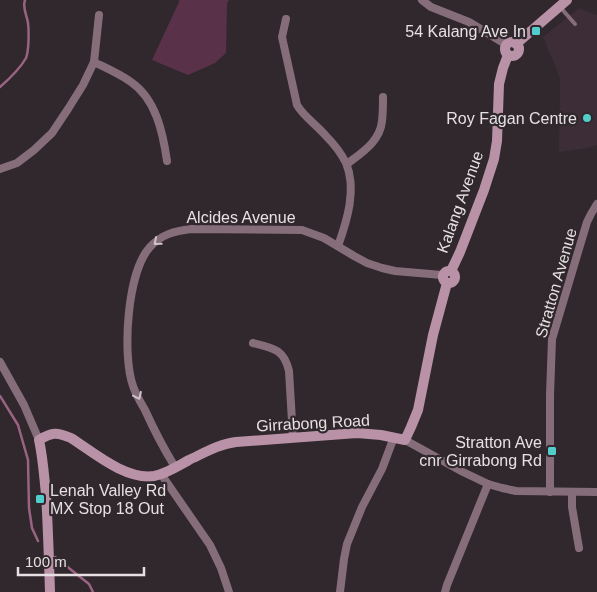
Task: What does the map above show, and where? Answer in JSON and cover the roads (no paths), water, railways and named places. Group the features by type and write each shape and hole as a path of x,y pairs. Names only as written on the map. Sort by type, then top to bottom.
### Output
{"street":[{"path":"422,0 431,7 469,22 510,48 563,3"},
{"path":"0,169 17,163 34,150 52,133 68,109 94,62 99,15"},
{"path":"286,19 282,37 297,105 340,152 346,164 350,180 350,198 345,226 338,246"},
{"name":"Kalang Avenue","path":"405,440 418,410 447,276 460,252 494,159 497,141 499,84 502,68 510,48"},
{"path":"94,62 132,82 140,89 153,110 160,128 164,139 167,161"},
{"path":"346,164 368,147 379,134 383,120 382,97"},
{"name":"Stratton Avenue","path":"550,492 552,339 588,222 597,204"},
{"name":"Alcides Avenue","path":"175,467 162,446 133,386 129,364 128,334 133,286 140,264 151,246 168,234 191,229 302,230 324,238 360,260 382,268 447,276"},
{"path":"253,342 278,351 287,362 293,438"},
{"path":"0,362 24,405 39,440 47,516 50,592"},
{"name":"Girrabong Road","path":"39,440 52,433 64,435 122,470 146,476 161,474 227,443 357,433 405,440 488,484 516,491 597,492"},
{"path":"340,592 344,559 353,526 382,469 394,437"},
{"path":"161,474 210,545 229,592"},
{"path":"445,592 488,484"},
{"path":"572,492 572,507 579,548"}],"lane":[{"path":"563,3 575,24"}],"waterway":[{"path":"0,87 26,58 29,31 24,9 25,0"},
{"path":"0,396 18,425 28,460 29,508 32,528 38,541"},
{"path":"55,557 89,584 93,592"}],"place":[{"name":"54 Kalang Ave In","path":"536,31"},
{"name":"Roy Fagan Centre","path":"587,118"},
{"name":"Stratton Ave cnr Girrabong Rd","path":"552,451"},
{"name":"Lenah Valley Rd MX Stop 18 Out","path":"40,499"}]}
